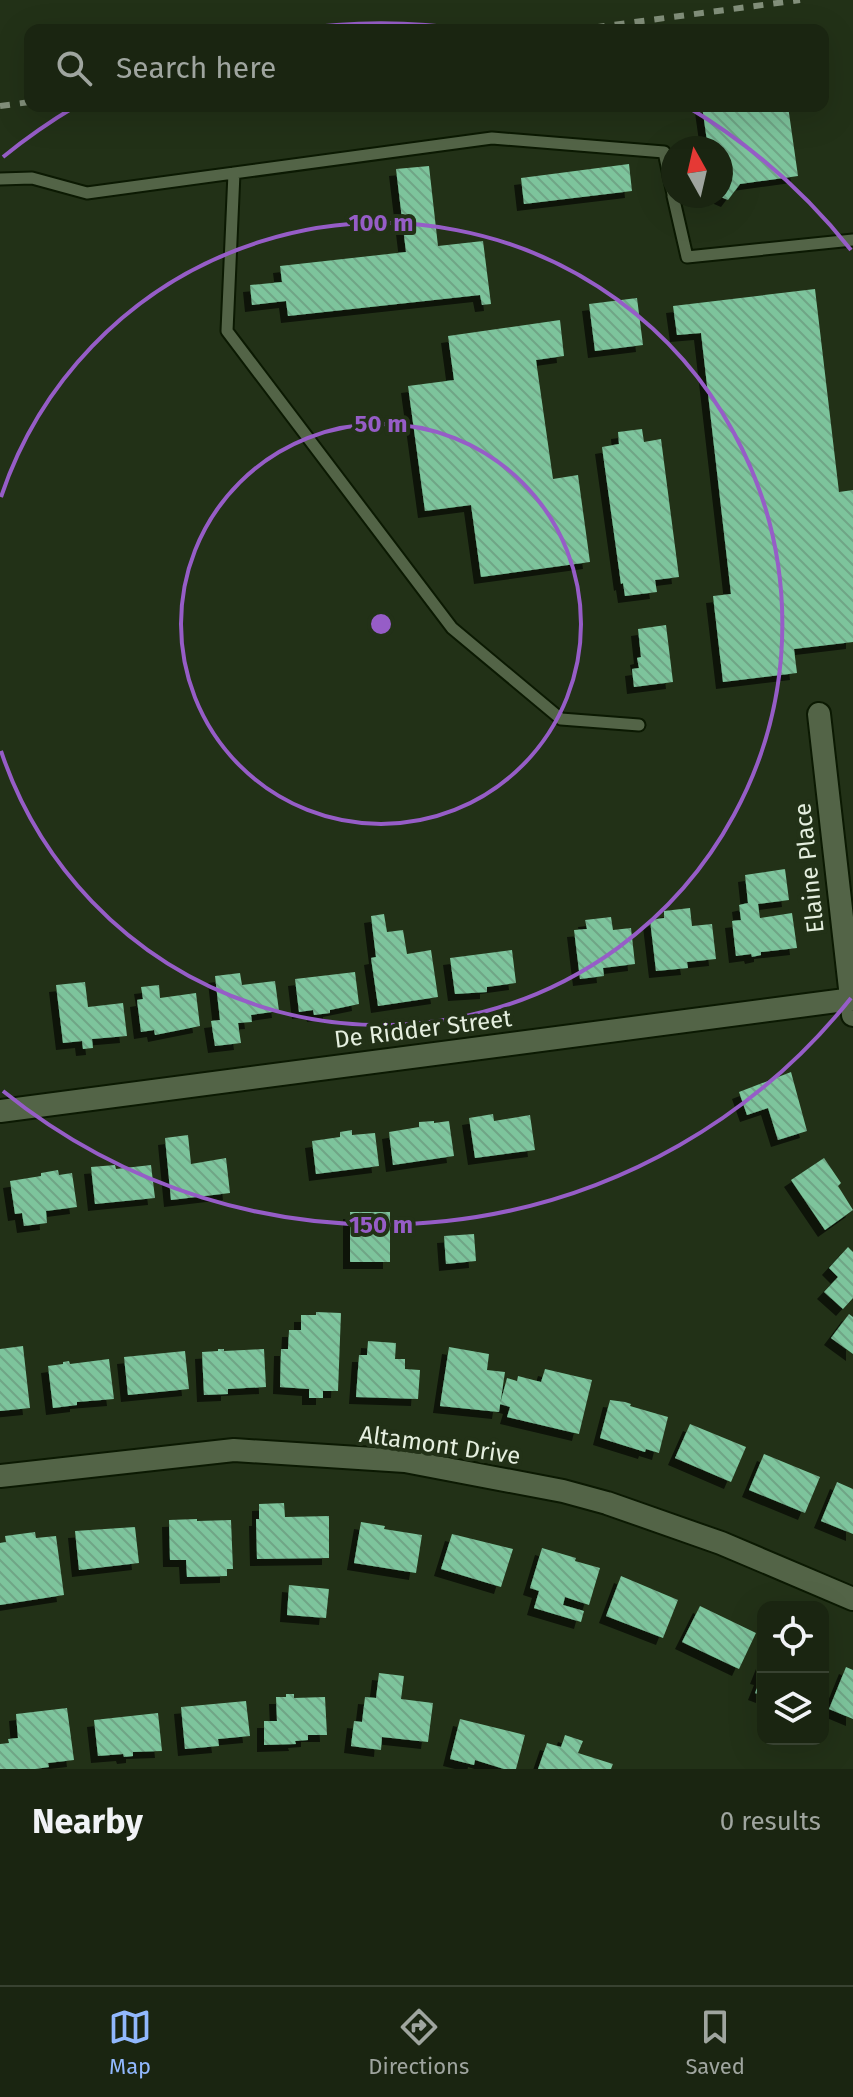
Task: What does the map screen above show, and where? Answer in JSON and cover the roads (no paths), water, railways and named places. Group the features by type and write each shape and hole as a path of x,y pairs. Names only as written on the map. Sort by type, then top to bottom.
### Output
{"street":[{"name":"Elaine Place","path":"819,714 852,1005"},
{"name":"De Ridder Street","path":"0,1111 852,1005"},
{"name":"Altamont Drive","path":"0,1476 234,1450 405,1461 563,1491 607,1503 721,1543 853,1599"}],"lane":[{"path":"0,179 32,178 87,193 492,138 661,152"},
{"path":"234,173 227,331 452,628 561,719 639,725"},
{"path":"676,208 687,257 853,240"}],"railway":[{"path":"620,24 800,0"},
{"path":"0,106 24,103"}]}
